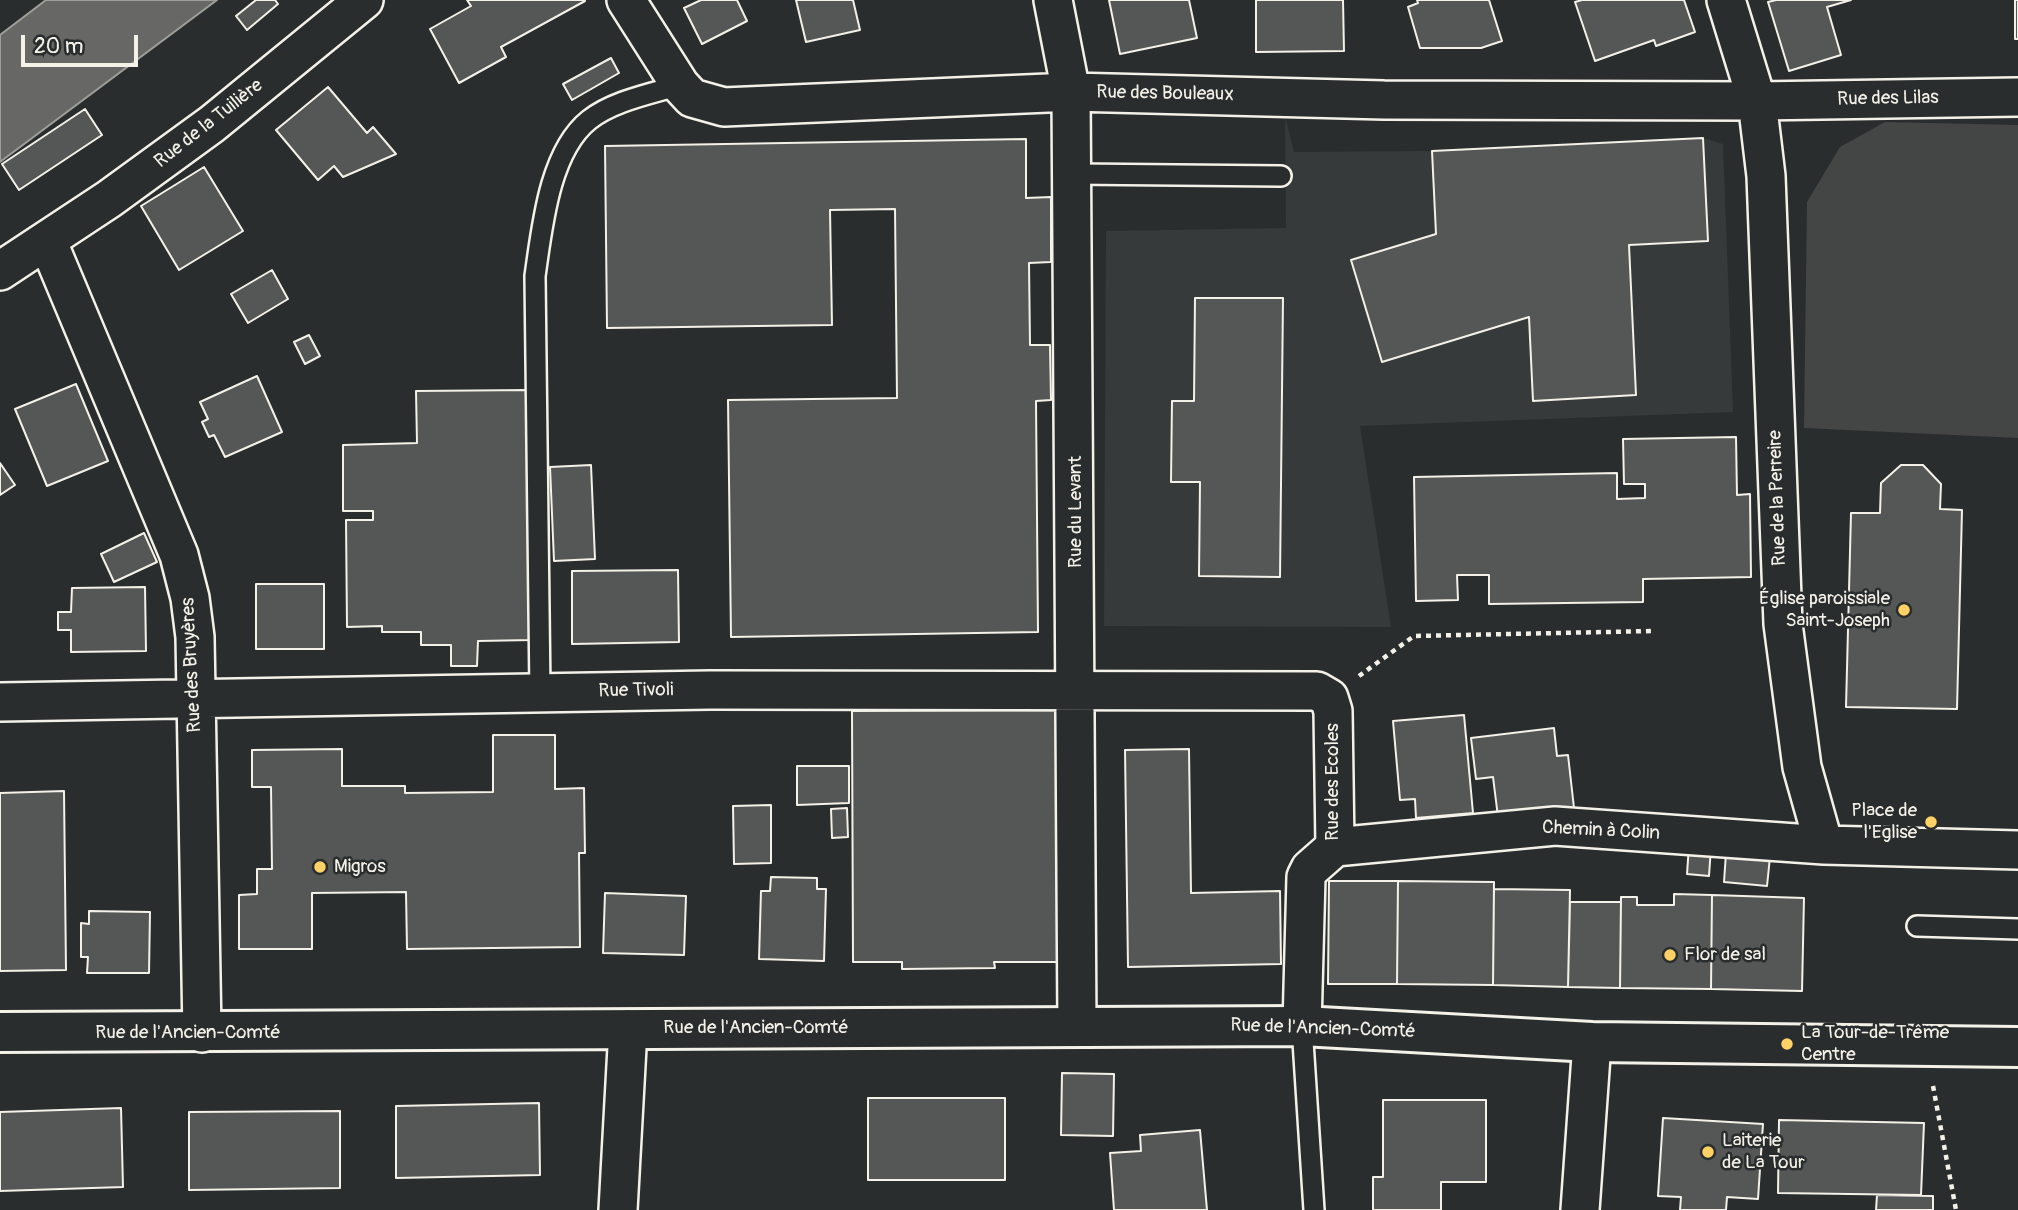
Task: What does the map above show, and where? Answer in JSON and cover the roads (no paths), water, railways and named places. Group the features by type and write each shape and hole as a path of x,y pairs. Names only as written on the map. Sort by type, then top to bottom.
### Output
{"main road":[{"name":"Rue de l'Ancien-Comté","path":"0,1032 1302,1026 1592,1042 2018,1047"}],"street":[{"name":"Rue de la Tuilière","path":"0,271 212,124 364,0"},
{"name":"Rue des Bouleaux","path":"626,0 680,85 692,97 724,107 1071,92 1384,100 1757,101"},
{"name":"Rue du Levant","path":"1052,0 1071,92 1073,174 1077,1027"},
{"name":"Rue de la Perreire","path":"1726,0 1757,101 1766,176 1783,624 1801,767 1825,845"},
{"name":"Rue des Lilas","path":"1757,101 2018,97"},
{"name":"Rue des Bruyères","path":"47,240 186,576 195,637 202,1033"},
{"name":"Rue Tivoli","path":"0,702 540,692 1077,689"},
{"name":"Rue des Ecoles","path":"1077,689 1298,689 1317,691 1329,698 1333,711 1335,847 1315,863 1306,877 1302,1026"},
{"name":"Chemin à Colin","path":"1335,847 1555,826 1825,845"},
{"path":"1825,845 2018,849"},
{"path":"618,1210 628,1029"},
{"path":"1580,1210 1592,1042"}],"lane":[{"path":"540,692 535,276 543,221 557,169 587,121 616,106 680,85"},
{"path":"1073,174 1281,176"},
{"path":"1917,926 2018,929"},
{"path":"1302,1026 1314,1210"}],"place":[{"name":"Église paroissiale Saint-Joseph","path":"1904,610"},
{"name":"Place de l'Eglise","path":"1931,822"},
{"name":"Migros","path":"320,867"},
{"name":"Flor de sal","path":"1670,955"},
{"name":"La Tour-de-Trême Centre","path":"1787,1044"},
{"name":"Laiterie de La Tour","path":"1708,1152"}]}
